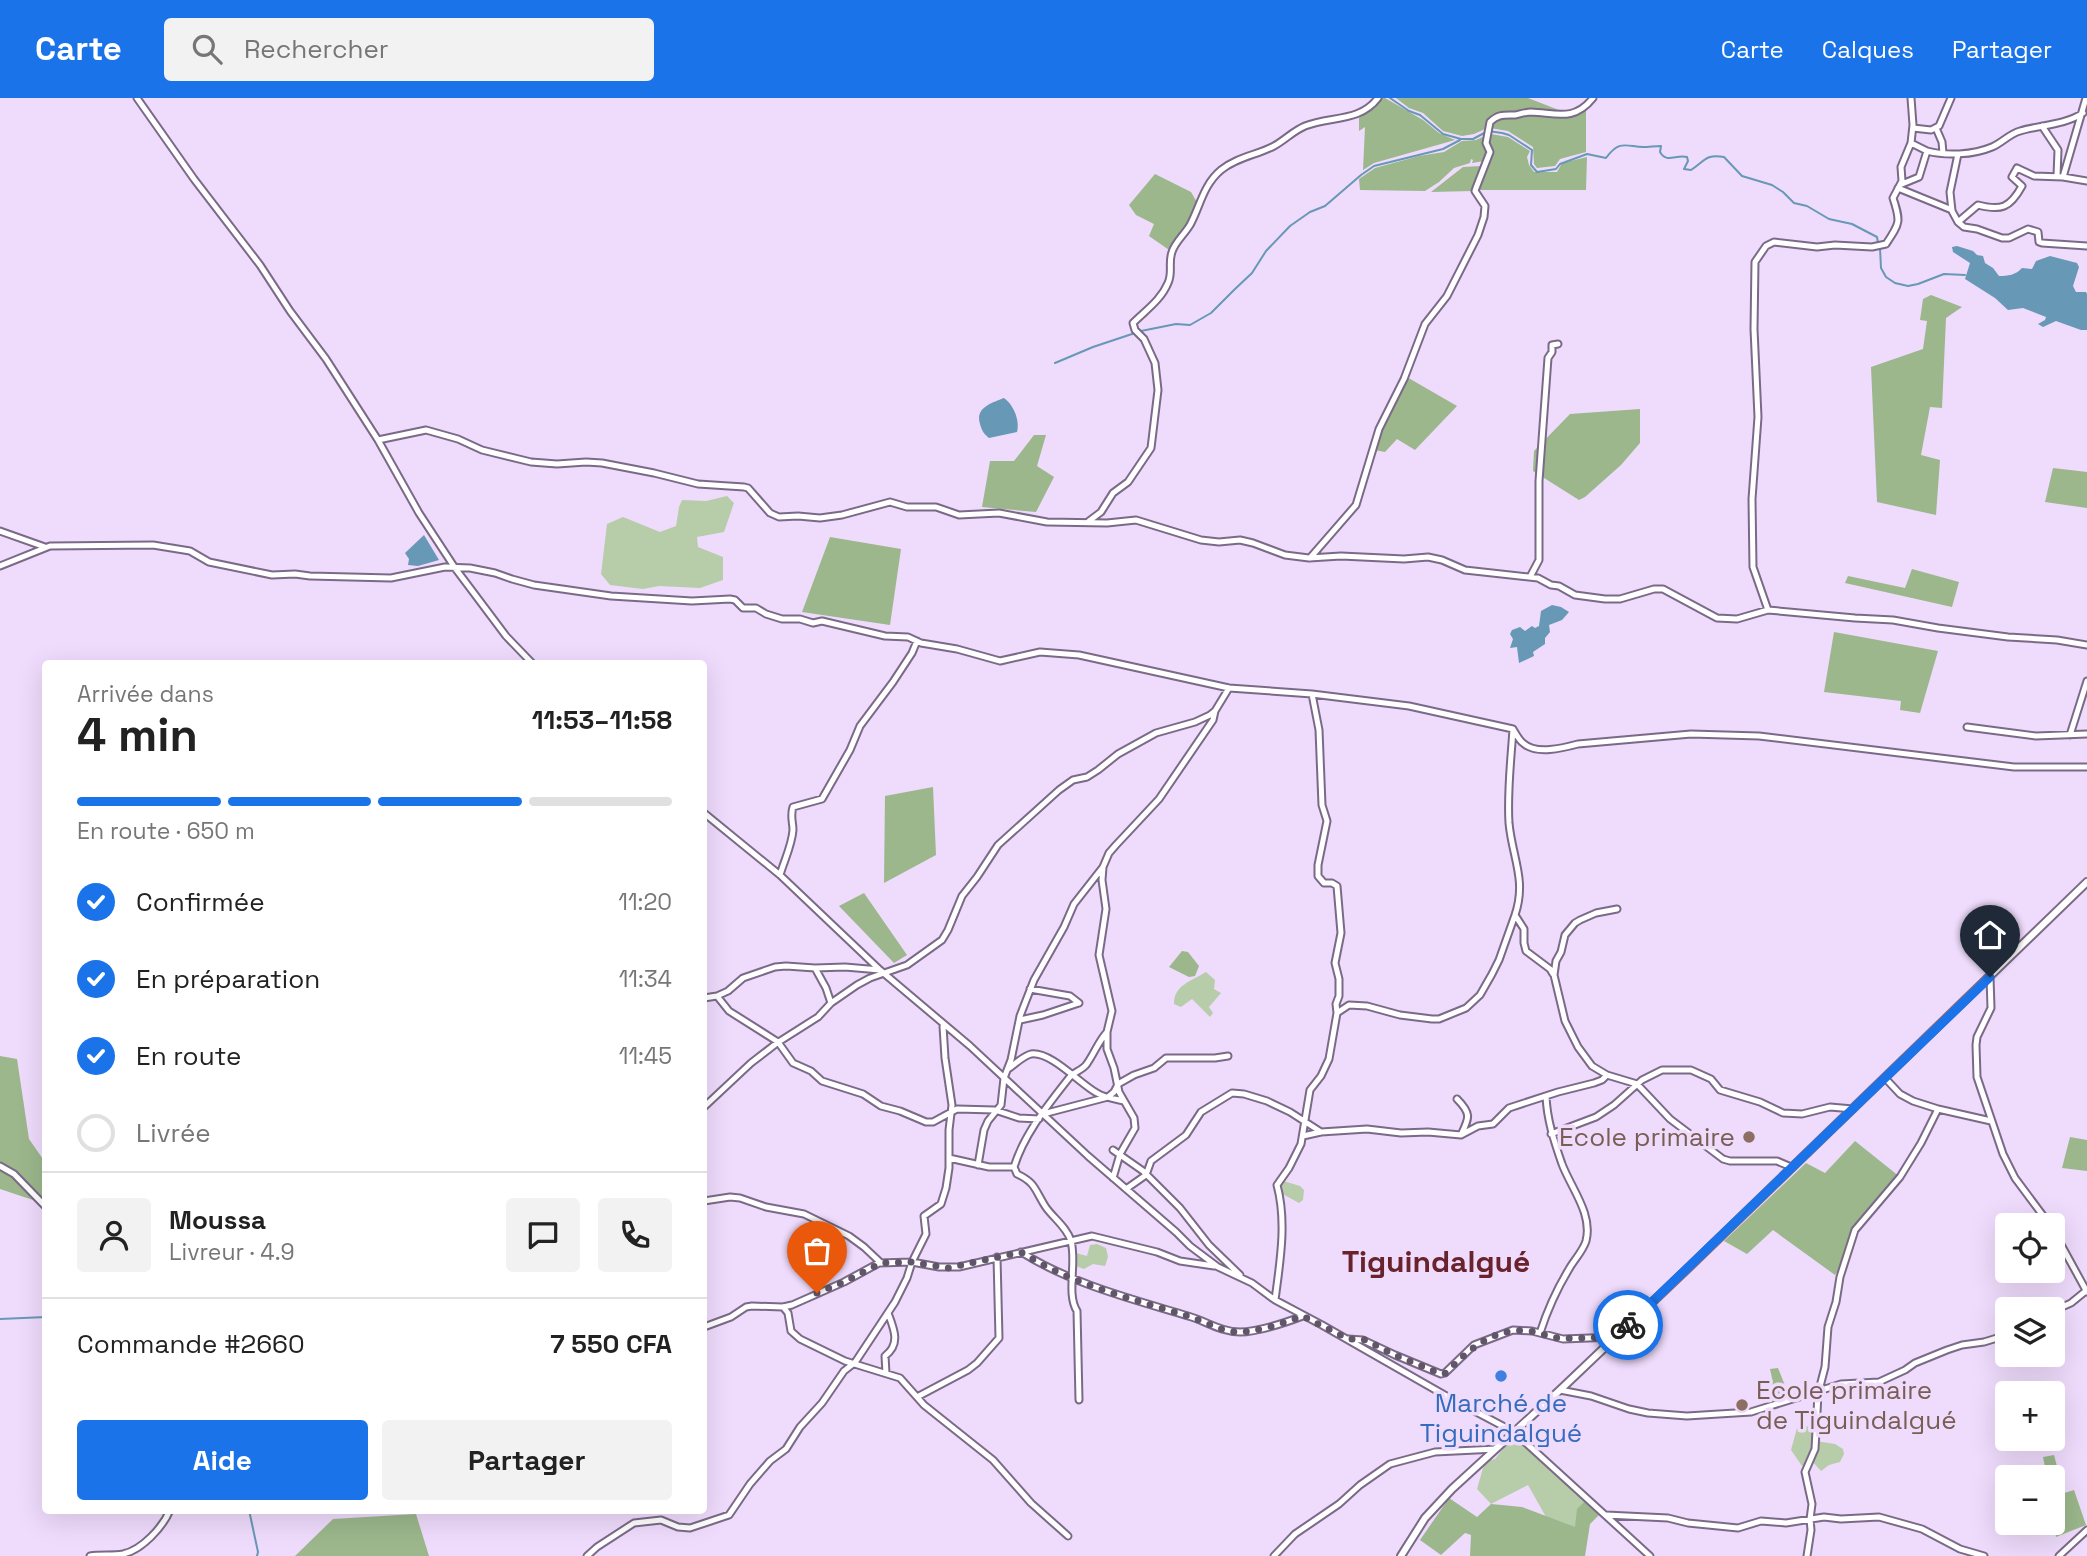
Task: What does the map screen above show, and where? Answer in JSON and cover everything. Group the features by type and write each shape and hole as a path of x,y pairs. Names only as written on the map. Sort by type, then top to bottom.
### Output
{"street":[{"path":"136,98 326,359 455,568 506,636 529,660"},
{"path":"1089,522 1101,512 1114,493 1128,482 1151,448 1158,390 1155,363 1133,323 1157,301 1167,286 1172,276 1172,252 1189,226 1214,177 1236,160 1276,145 1296,130 1326,120 1357,115 1369,108 1378,98"},
{"path":"1309,558 1356,505 1379,429 1404,379 1425,324 1447,296 1478,235 1485,206 1475,191 1490,152 1486,142 1490,122 1501,114 1533,112 1569,115 1586,106 1593,98"},
{"path":"1768,610 1753,567 1752,499 1758,417 1754,329 1755,262 1772,242 1818,247 1885,245 1898,224 1893,198 1903,178 1901,167 1911,143 1911,98"},
{"path":"1913,128 1936,128 1943,121 1951,98"},
{"path":"2060,176 2087,98"},
{"path":"1911,143 1927,151 1958,154 1986,149 2011,134 2074,118 2083,113"},
{"path":"2042,126 2057,150 2060,176"},
{"path":"1936,128 1943,153"},
{"path":"1899,186 1919,178 1927,151"},
{"path":"1958,154 1950,185 1952,210 1954,217 1964,227 2002,238 2009,238 2028,229 2038,232 2039,242 2042,243 2087,246"},
{"path":"1958,222 1978,205 1999,208 2013,200 2022,186 2012,177 2017,168 2034,176 2060,176 2087,181"},
{"path":"1899,186 1952,210"},
{"path":"1530,577 1539,560 1539,481 1548,358 1552,345 1558,344"},
{"path":"378,440 426,430 458,439 482,450 531,462 602,463 698,484 744,486 770,513 779,517 820,518 890,502 907,507 936,507 959,515 999,513 1047,522 1107,523 1136,520 1201,540 1240,540 1285,555 1309,558 1341,556 1441,560 1465,570 1530,577 1549,582 1575,595 1613,600 1663,589 1717,618 1737,619 1768,610 1893,620 1938,628 2087,645"},
{"path":"0,531 45,547 153,545 190,551 209,562 272,575 391,578 437,568 455,568 485,570 534,585 611,596 692,601 730,598 743,608 756,608 781,619 813,623 822,621 886,636 908,636 921,643 957,649 1000,661 1040,652 1079,655 1229,688 1409,706 1513,729 1523,744 1530,748 1547,750 1578,744 1704,734 1759,736 2014,767 2087,767"},
{"path":"0,566 45,547"},
{"path":"780,875 791,840 793,807 822,799 850,750 860,726 899,673 917,641"},
{"path":"2070,735 2087,681"},
{"path":"978,1165 984,1130 1001,1105 1004,1078 1030,989 1064,928 1074,904 1103,867 1116,845 1151,809 1174,779 1213,720 1215,710 1229,688"},
{"path":"1275,1300 1282,1245 1281,1199 1277,1185 1292,1163 1303,1136 1310,1090 1329,1059 1339,986 1335,963 1341,933 1337,886 1324,883 1318,876 1327,821 1322,805 1319,730 1312,695"},
{"path":"707,1104 778,1042 809,1024 831,1003 856,985 883,972 907,965 942,940 962,896 998,845 1059,790 1073,780 1098,770 1118,754 1156,733 1195,722 1215,710"},
{"path":"1967,727 2036,736 2087,734"},
{"path":"1337,1013 1349,1005 1367,1006 1400,1015 1439,1019 1466,1008 1487,985 1499,960 1520,900 1520,879 1509,824 1513,729"},
{"path":"707,815 780,875 883,972 970,1046 1041,1117 1051,1122 1190,1246 1218,1266 1245,1279"},
{"path":"1079,1400 1077,1311 1073,1305 1071,1240 1045,1206 1033,1183 1017,1174 1014,1167 1023,1141 1053,1098 1073,1074 1085,1066 1111,1021 1111,1004 1099,955 1106,909 1103,867"},
{"path":"1401,1556 1425,1518 1451,1489 1560,1390 2087,882"},
{"path":"1617,909 1596,913 1574,923 1565,935 1556,961 1554,975 1563,1015 1578,1047 1592,1066 1607,1075 1637,1084 1670,1119 1723,1158 1730,1161 1777,1161 1791,1167"},
{"path":"1515,915 1524,929 1527,951 1554,975"},
{"path":"707,998 717,996 743,978 775,967 845,967 883,972"},
{"path":"815,968 831,1003"},
{"path":"1990,977 1991,1008 1977,1037 1977,1077 2003,1154 2015,1178 2041,1213"},
{"path":"1020,1020 1043,1016 1079,1003 1070,996 1030,989"},
{"path":"717,996 729,1011 778,1042 793,1063 810,1071 822,1081 863,1094 881,1106 926,1122 933,1122 957,1109 995,1111 1019,1118 1041,1117 1108,1097 1114,1093 1118,1084 1154,1068 1166,1058 1228,1056"},
{"path":"587,1556 634,1522 661,1520 678,1527 690,1528 729,1515 750,1484 770,1461 786,1449 844,1371 854,1364 888,1313 907,1278 926,1234 924,1216 941,1203 946,1188 951,1111 943,1025"},
{"path":"1107,1032 1108,1048 1119,1092 1134,1118 1135,1128 1120,1154 1114,1178"},
{"path":"1008,1069 1031,1054 1050,1060 1095,1092 1125,1101"},
{"path":"1551,1134 1596,1117 1651,1074 1662,1070 1690,1070 1711,1080 1720,1090 1760,1102 1783,1113 1802,1114 1830,1107 1853,1109"},
{"path":"1303,1136 1367,1129 1461,1135 1478,1126 1493,1124 1509,1108 1594,1083 1607,1075"},
{"path":"1885,1079 1905,1097 1938,1109 1991,1121"},
{"path":"1126,1189 1146,1175 1151,1161 1185,1135 1201,1112 1233,1093 1266,1101 1290,1112 1321,1132"},
{"path":"1539,1333 1568,1270 1587,1238 1586,1218 1551,1134 1546,1096"},
{"path":"1457,1099 1468,1111 1468,1120 1461,1135"},
{"path":"1807,1556 1812,1497 1804,1476 1815,1449 1819,1391 1825,1367 1828,1327 1840,1277 1855,1230 1900,1177 1938,1109"},
{"path":"1113,1150 1146,1175 1180,1208 1209,1245 1245,1279 1303,1316 1514,1432 1650,1556"},
{"path":"949,1158 978,1165 1014,1167"},
{"path":"0,1166 14,1174 42,1203"},
{"path":"707,1201 740,1198 765,1207 804,1214 849,1236 881,1263"},
{"path":"707,1326 732,1317 746,1307 783,1307 844,1282 881,1263 912,1262 948,1268 1092,1236 1157,1252 1180,1261 1218,1266"},
{"path":"1021,1252 1044,1266 1074,1278 1231,1331 1249,1331 1303,1316"},
{"path":"2065,1252 2087,1291 2065,1306"},
{"path":"917,1396 968,1370 999,1338 997,1257"},
{"path":"783,1307 788,1313 791,1331 795,1336 854,1364 898,1377 924,1405 993,1460 1031,1503 1069,1536"},
{"path":"886,1373 885,1356 892,1349 895,1338 888,1313"},
{"path":"1348,1339 1363,1339 1441,1374 1446,1373 1474,1345 1513,1330 1563,1339 1615,1337"},
{"path":"1560,1390 1648,1413 1687,1416 1754,1411 1841,1384 1879,1382 1947,1350 1995,1339"},
{"path":"1274,1556 1295,1534 1390,1464 1435,1452 1496,1449"},
{"path":"90,1556 122,1555 141,1546 165,1521 168,1514"},
{"path":"1606,1515 1668,1518 1738,1528 1761,1521 1786,1523 1824,1517 1879,1517 1922,1529 1961,1549 1984,1556"},
{"path":"2059,1556 2087,1531"}],"green space":[{"path":"1380,98 1385,98 1423,120 1439,133 1455,140 1374,163 1363,170 1365,127 1359,131 1359,118"},
{"path":"1396,98 1528,98 1564,112 1500,112 1487,119 1485,129 1462,136 1443,131 1423,113 1409,108"},
{"path":"1586,109 1586,152 1560,159 1555,166 1537,168 1534,164 1533,147 1508,131 1490,128 1494,121 1502,116 1570,117"},
{"path":"1491,134 1508,137 1530,151 1527,157 1534,172 1557,172 1562,163 1587,157 1586,190 1479,190 1494,152 1489,141"},
{"path":"1485,136 1483,144 1488,150 1484,161 1472,163 1471,159 1470,163 1454,168 1425,191 1360,190 1359,179 1375,168 1444,152 1462,141"},
{"path":"1481,166 1472,191 1431,192 1463,167"},
{"path":"1155,174 1191,192 1198,204 1190,226 1172,252 1149,236 1154,224 1136,215 1129,205"},
{"path":"1931,295 1962,307 1946,318 1942,408 1930,407 1921,455 1940,460 1936,515 1877,502 1871,367 1923,349 1927,321 1920,320 1923,299"},
{"path":"1405,376 1457,406 1415,450 1397,439 1385,452 1374,450 1379,429"},
{"path":"1640,409 1640,443 1621,465 1585,497 1579,500 1533,471 1534,451 1570,414"},
{"path":"1034,435 1046,435 1037,466 1054,477 1036,512 982,507 990,461 1014,461"},
{"path":"2053,468 2087,472 2087,508 2045,502"},
{"path":"727,496 734,503 724,532 697,537 698,547 723,557 723,580 700,588 659,586 643,589 610,585 601,574 607,524 623,517 660,532 676,526 682,500 706,501"},
{"path":"830,537 901,549 890,625 802,612"},
{"path":"1912,569 1959,582 1952,607 1845,583 1848,576 1905,588"},
{"path":"1834,632 1938,651 1920,713 1900,710 1901,701 1824,692"},
{"path":"933,787 936,855 884,883 885,796"},
{"path":"864,893 907,955 894,963 839,906"},
{"path":"1182,951 1188,952 1199,966 1195,976 1189,977 1169,967"},
{"path":"1206,972 1215,980 1214,989 1221,993 1209,1007 1213,1013 1210,1017 1192,999 1181,1007 1174,1004 1180,988"},
{"path":"0,1056 17,1059 29,1139 42,1158 42,1203 0,1189"},
{"path":"2070,1137 2087,1140 2087,1171 2062,1168"},
{"path":"1855,1141 1900,1177 1855,1230 1848,1257 1835,1275 1773,1230 1747,1254 1724,1241 1806,1163 1825,1173"},
{"path":"1280,1180 1300,1186 1304,1190 1303,1200 1299,1203 1279,1192"},
{"path":"1097,1244 1106,1248 1108,1257 1105,1266 1093,1264 1084,1269 1073,1265 1072,1252 1087,1256 1090,1245"},
{"path":"1778,1368 1790,1398 1770,1404 1760,1387 1772,1378 1770,1369"},
{"path":"1801,1424 1817,1430 1816,1441 1835,1444 1843,1449 1840,1462 1821,1471 1811,1460 1802,1466 1791,1450 1797,1428"},
{"path":"1511,1439 1525,1440 1588,1498 1576,1528 1546,1517 1528,1485 1491,1504 1477,1489 1483,1468 1488,1461 1495,1459"},
{"path":"2054,1455 2057,1465 2045,1465 2043,1457"},
{"path":"2074,1490 2086,1525 2065,1533 2065,1493"},
{"path":"1449,1498 1477,1517 1491,1504 1522,1507 1575,1527 1577,1509 1588,1498 1602,1512 1590,1524 1585,1556 1470,1556 1471,1535 1465,1533 1441,1555 1420,1540"},
{"path":"416,1514 429,1556 295,1556 333,1519"}],"water":[{"path":"1957,246 1983,256 1985,263 1999,276 2012,275 2022,268 2032,269 2036,261 2050,256 2077,263 2079,267 2073,286 2076,292 2087,294 2087,330 2056,321 2043,327 2038,324 2046,317 2023,308 2008,310 1995,298 1965,279 1970,263 1953,252 1952,247"},
{"path":"1004,398 1015,414 1017,432 989,438 982,429 980,414 985,407"},
{"path":"424,535 439,560 418,566 408,565 409,559 405,553"},
{"path":"1552,605 1569,612 1562,620 1549,625 1550,632 1545,638 1545,644 1533,652 1534,656 1519,663 1517,647 1510,648 1512,630 1520,627 1525,631 1532,626 1539,626 1541,611"}],"waterway":[{"path":"1390,98 1420,115 1443,134 1461,139 1473,139 1488,131 1509,135 1532,150 1531,165 1537,172 1556,169 1560,164 1587,154 1606,158 1623,145 1661,146 1660,152 1663,156 1687,157 1684,169 1691,170 1709,157 1724,157 1742,176 1772,185 1794,203 1807,206 1829,219 1852,224 1877,237 1878,243"},
{"path":"1055,363 1141,331 1176,324 1190,325 1211,313 1252,273 1266,251 1290,226 1310,212 1325,206 1374,166 1443,149 1460,140"},
{"path":"1880,248 1881,268 1886,277 1895,283 1908,286 1944,274 1965,275"},
{"path":"0,1319 42,1317"},
{"path":"250,1514 257,1556"}],"way so far":[{"path":"817,1293 876,1264 912,1262 948,1268 1021,1252 1044,1266 1099,1288 1218,1328 1249,1331 1303,1316 1348,1339 1363,1339 1441,1374 1446,1373 1474,1345 1513,1330 1532,1331 1563,1339 1615,1337 1628,1325"}],"place":[{"name":"Ecole primaire","path":"1749,1137"},
{"name":"Marché de Tiguindalgué","path":"1501,1376"},
{"name":"Ecole primaire de Tiguindalgué","path":"1742,1405"}],"district":[{"name":"Tiguindalgué","path":"1436,1261"}],"route":[{"path":"1628,1325 1990,977"}]}
